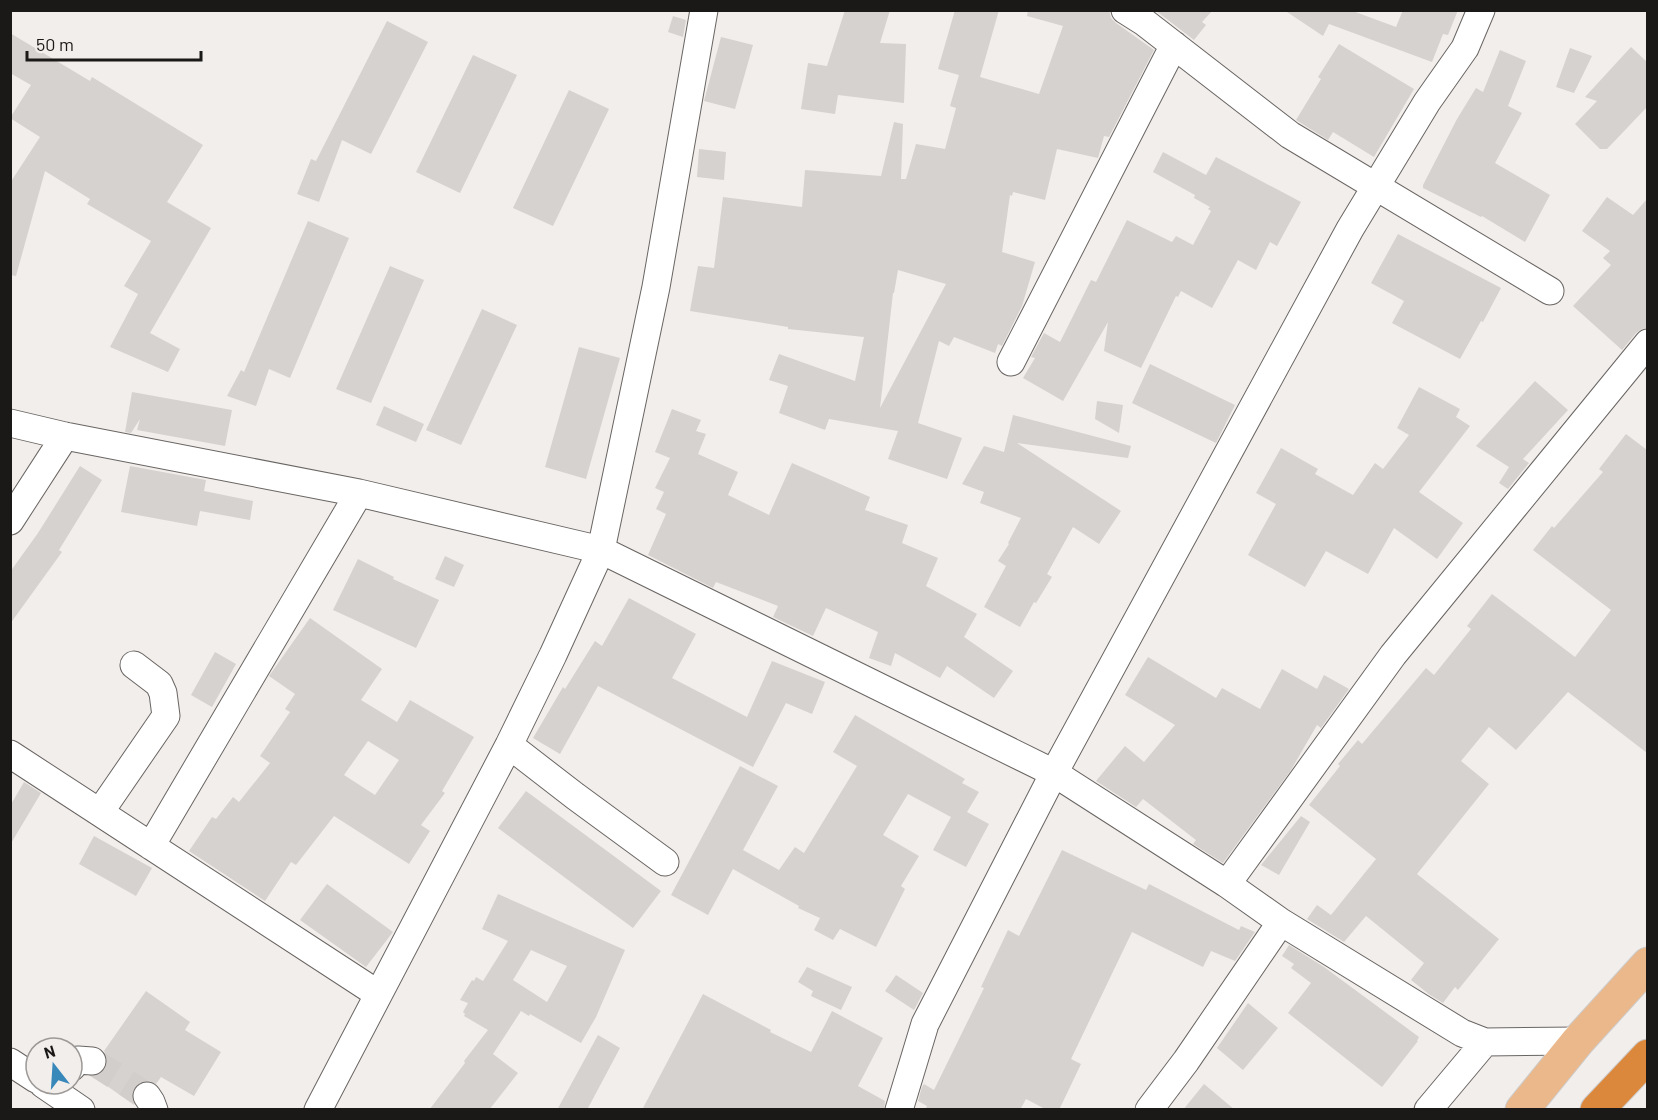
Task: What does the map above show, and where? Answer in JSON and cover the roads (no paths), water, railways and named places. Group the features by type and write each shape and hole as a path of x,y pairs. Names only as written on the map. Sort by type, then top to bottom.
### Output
{"highway":[{"path":"1597,1110 1647,1056"}],"main road":[{"path":"1522,1110 1578,1041 1647,964"}],"street":[{"path":"318,1110 509,745 601,550 656,287 704,10"},
{"path":"1125,10 1144,22 1290,135 1550,291"},
{"path":"899,1110 925,1024 1054,773 1345,239 1427,102 1465,48 1481,10"},
{"path":"1011,362 1174,45"},
{"path":"1227,884 1393,655 1647,343"},
{"path":"10,423 65,436 359,493 601,550 1054,773 1227,884 1281,922 1462,1033 1485,1042 1578,1041"},
{"path":"10,521 65,436"},
{"path":"151,846 359,493"},
{"path":"100,812 166,717 163,693 159,684 134,664"},
{"path":"509,745 665,862"},
{"path":"10,754 378,994"},
{"path":"1149,1110 1186,1061 1281,922"},
{"path":"1428,1110 1485,1042"},
{"path":"10,1062 24,1071"},
{"path":"62,1096 81,1110"}],"tunnel":[{"path":"92,1061 147,1096"}]}
